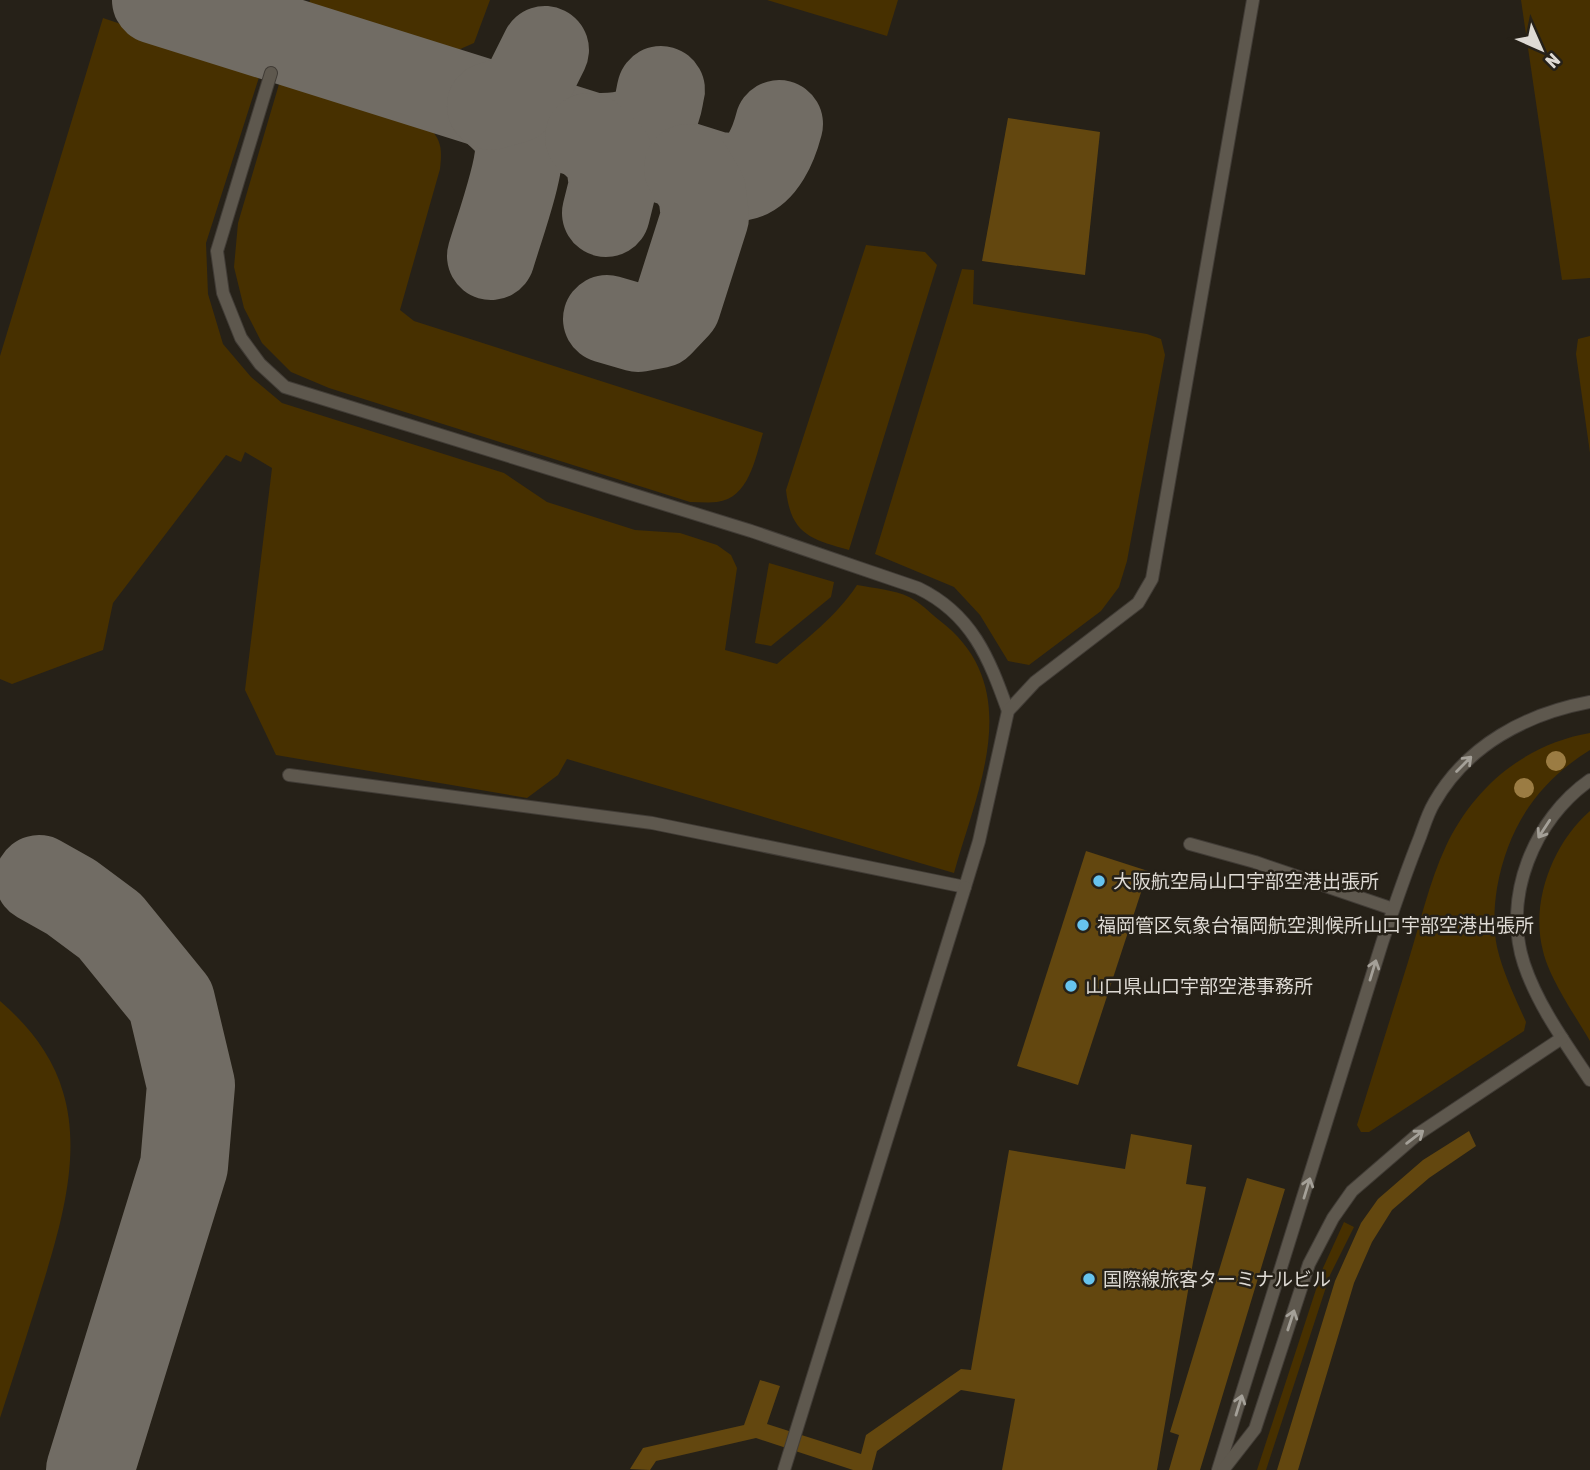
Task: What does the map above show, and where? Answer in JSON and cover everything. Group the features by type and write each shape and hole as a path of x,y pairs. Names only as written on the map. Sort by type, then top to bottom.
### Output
{"lane":[{"path":"784,1470 979,841 1009,711 1035,682 1138,603 1152,579 1252,0"},
{"path":"271,73 217,251 223,293 241,338 260,364 285,387 751,531 918,588 940,599 961,620 991,663 1009,711"},
{"path":"1221,1470 1393,909 1433,803 1457,771 1484,745 1520,723 1561,707 1590,702"},
{"path":"289,775 652,823 965,887"},
{"path":"1590,780 1555,811 1535,843 1523,875 1517,932 1523,963 1535,993 1590,1080"},
{"path":"1190,844 1255,862 1393,909"},
{"path":"1221,1470 1255,1429 1309,1265 1333,1218 1352,1191 1418,1134 1562,1038"}],"shaded area":[{"path":"310,0 490,0 474,43 458,50 434,47 307,9"},
{"path":"767,0 898,0 887,36"},
{"path":"1521,0 1590,0 1590,278 1562,280"},
{"path":"103,18 261,71 206,243 208,294 223,344 251,377 282,403 504,473 547,502 635,530 680,533 717,545 731,555 737,568 725,650 777,664 830,617 857,585 891,591 913,599 966,647 982,676 989,707 988,739 983,773 954,873 567,759 558,775 527,798 276,755 245,690 272,468 245,452 241,462 226,455 113,603 103,650 12,684 0,679 0,356"},
{"path":"282,74 429,127 439,141 440,169 400,310 414,321 763,433 749,476 737,493 717,502 690,502 329,388 291,372 262,343 244,308 234,267 238,223"},
{"path":"866,245 925,252 937,265 849,550 813,538 805,532 792,516 786,490"},
{"path":"962,269 974,270 973,304 1147,334 1161,339 1165,355 1127,561 1119,587 1101,611 1029,665 1008,661 980,615 954,587 875,554"},
{"path":"1590,336 1590,453 1576,354 1578,339"},
{"path":"769,563 834,582 831,597 771,646 755,643"},
{"path":"1590,733 1590,750 1571,763 1540,792 1517,826 1497,888 1494,918 1497,947 1526,1022 1524,1031 1369,1132 1361,1132 1357,1125 1430,889 1446,846 1458,825 1487,787 1523,758 1544,747"},
{"path":"1590,811 1590,1041 1546,962 1540,932 1540,913 1542,894 1555,856 1565,839"},
{"path":"0,1001 30,1031 53,1066 69,1118 70,1145 69,1173 59,1228 0,1418"},
{"path":"1344,1222 1354,1227 1330,1275 1266,1470 1257,1470 1323,1268"}],"building":[{"path":"1008,118 1100,132 1085,275 982,261"},
{"path":"1086,851 1148,871 1078,1085 1017,1066"},
{"path":"1469,1131 1476,1146 1429,1178 1392,1210 1372,1242 1354,1283 1298,1470 1277,1470 1335,1281 1361,1223 1378,1199 1423,1160"},
{"name":"国際線旅客ターミナルビル","path":"1131,1134 1192,1145 1186,1184 1206,1187 1157,1470 1002,1470 1015,1399 961,1390 877,1451 872,1470 853,1470 756,1438 656,1461 650,1470 630,1469 643,1448 744,1425 760,1380 780,1386 767,1424 861,1454 866,1435 961,1369 971,1370 1009,1150 1125,1169"},
{"path":"1247,1178 1285,1189 1200,1470 1169,1470 1179,1435 1170,1432"}],"taxiway":[{"path":"156,0 717,176 740,177 755,170 771,148 779,124"},
{"path":"491,106 515,99 527,86 545,50"},
{"path":"589,137 627,134 643,127 656,110 661,90"},
{"path":"491,106 513,128 519,144 513,183 491,256"},
{"path":"589,137 609,156 613,185 606,213"},
{"path":"607,319 638,328 659,324 677,305 705,217 702,192 688,168"},
{"path":"39,879 71,897 110,926 171,1001 191,1085 184,1166 90,1470"}],"place":[{"name":"大阪航空局山口宇部空港出張所","path":"1099,881"},
{"name":"福岡管区気象台福岡航空測候所山口宇部空港出張所","path":"1083,925"},
{"name":"山口県山口宇部空港事務所","path":"1071,986"},
{"name":"国際線旅客ターミナルビル","path":"1089,1279"}]}
